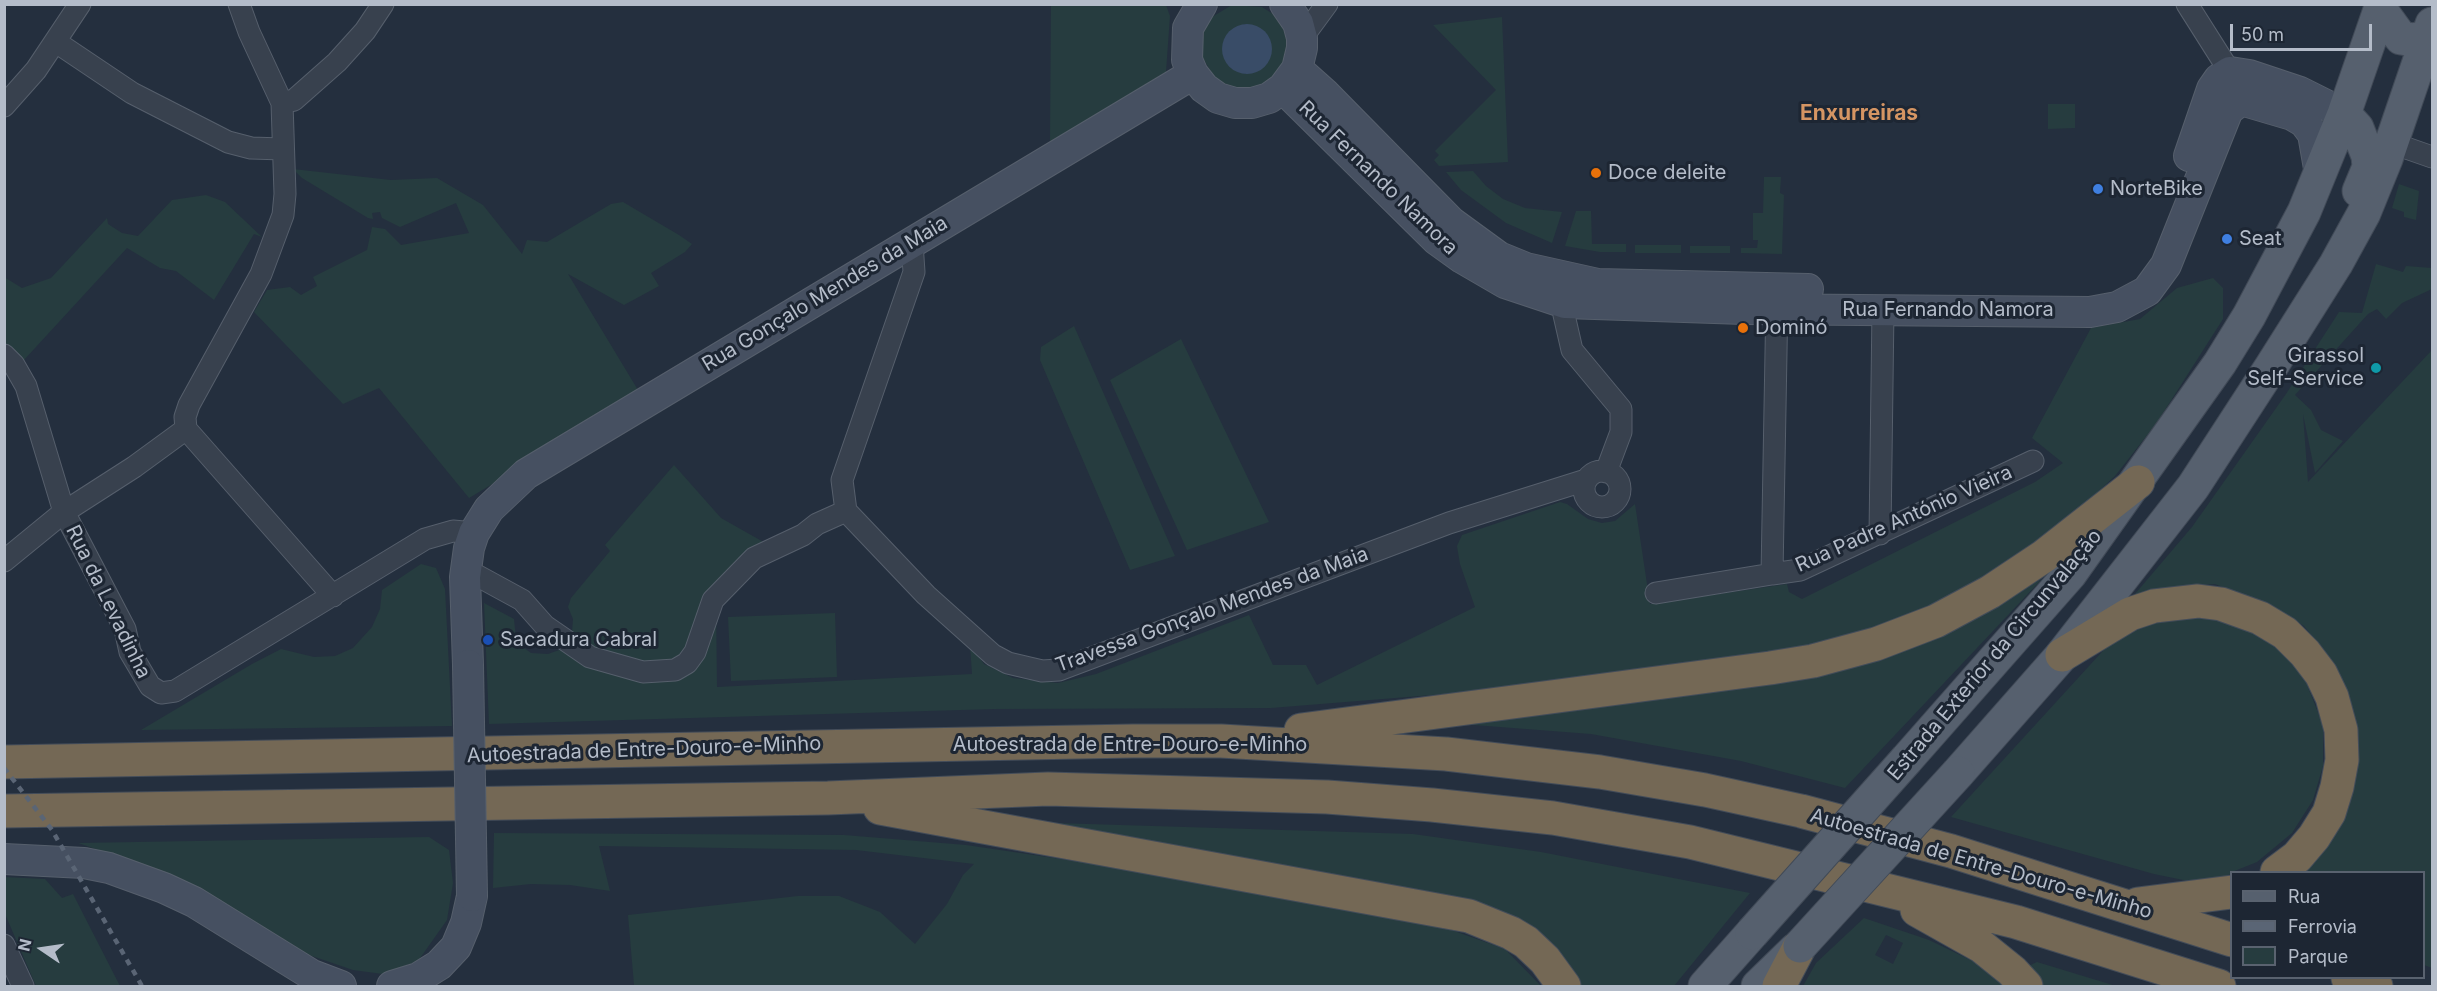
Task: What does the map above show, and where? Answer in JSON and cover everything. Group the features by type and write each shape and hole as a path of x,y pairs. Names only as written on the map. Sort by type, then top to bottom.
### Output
{"highway":[{"path":"1221,741 1770,668 1844,653 1936,621 1990,592 2044,556 2138,482"},
{"path":"2062,655 2130,614 2154,606 2198,601 2221,604 2260,618 2285,633 2305,653 2321,674 2332,698 2340,730 2342,760 2337,787 2328,813 2314,837 2297,857 2280,871"},
{"name":"Autoestrada de Entre-Douro-e-Minho","path":"4,762 560,753 838,745 1221,741 1446,754 1588,770 1673,784 1876,830 2122,904 2230,939"},
{"path":"4,811 828,798 1048,789 1327,797 1432,805 1553,818 1632,831 1784,864 1872,888 2016,922 2218,987"},
{"path":"828,798 1469,916 1511,933 1526,942 1545,960 1564,987"},
{"path":"1872,888 1935,919 1981,946 2012,971 2026,987"},
{"path":"2122,904 2169,902 2230,892"},
{"path":"1779,987 1800,946"},
{"path":"2351,979 2376,987"}],"main road":[{"path":"1194,8 1185,44 1193,74 1204,88 1218,98 1235,103 1261,100 1290,79 1302,48 1302,38 1298,23 1285,4"},
{"path":"2381,7 2401,38 2414,40 2431,30"},
{"name":"Estrada Exterior da Circunvalação","path":"1705,987 2070,574 2138,482 2214,372 2249,316 2304,212 2344,114 2381,7"},
{"path":"1758,987 1800,946 2062,655 2193,487 2336,264 2364,213 2392,143 2431,30"},
{"path":"2300,93 2326,88 2363,60"},
{"path":"2230,72 2249,75 2300,93 2344,114 2356,128 2368,156 2369,167 2347,216 2336,264"},
{"path":"2230,72 2241,100 2304,122 2313,134 2320,174 2341,165 2350,164 2358,169 2365,180"},
{"name":"Rua Fernando Namora","path":"2184,198 2212,89 2219,79 2230,72"},
{"name":"Rua Gonçalo Mendes da Maia","path":"392,987 418,978 439,965 456,947 466,923 472,896 465,563 474,533 489,509 526,474 1193,74"},
{"name":"Rua Fernando Namora","path":"1290,79 1325,94 1451,222 1499,257 1526,268 1598,284 1777,298"},
{"name":"Rua Fernando Namora","path":"1290,79 1437,240 1462,258 1505,283 1565,303 1777,298 1883,300 2089,294 2108,290 2122,283 2145,264 2184,198 2228,110 2241,100"},
{"path":"4,859 84,863 109,868 164,888 194,902 312,975 341,987"}],"street":[{"path":"4,106 56,42 80,4"},
{"path":"239,4 249,32 282,104 285,194 278,234 261,274 189,405 185,417 186,429 333,596 425,539 453,531 474,533"},
{"path":"282,104 294,100 337,62 365,31 383,4"},
{"path":"1302,38 1327,4"},
{"path":"2187,4 2230,72"},
{"path":"56,42 132,93 219,138 251,148 283,149"},
{"path":"2392,143 2433,157"},
{"path":"465,577 478,576 522,600 545,626 590,657 644,672 675,670 687,663 695,652 714,600 754,558 802,536 817,524 846,512 842,480 914,272 912,243"},
{"name":"Rua Padre António Vieira","path":"1777,298 1772,574 1800,570 2033,460"},
{"path":"1880,534 1883,300"},
{"path":"1565,303 1564,315 1572,350 1621,409 1621,432 1606,472 1612,474 1619,484 1619,496 1611,505 1600,508 1589,502 1583,491 1586,480"},
{"name":"Rua da Levadinha","path":"4,355 14,365 26,386 64,512 125,629 130,652 150,686 161,693 175,691 333,596"},
{"path":"4,561 64,512 134,468 186,429"},
{"name":"Travessa Gonçalo Mendes da Maia","path":"846,512 926,595 993,655 1024,668 1059,670 1449,523 1586,480 1595,472 1606,472"},
{"path":"1656,593 1772,574"},
{"path":"4,945 23,987"}],"green space":[{"path":"1051,5 1166,5 1170,16 1166,72 1050,143"},
{"path":"1232,5 1262,7 1273,14 1282,26 1287,41 1286,55 1280,69 1270,80 1257,87 1242,89 1227,86 1215,78 1201,55 1204,28 1212,17","holes":["1245,24 1246,74 1231,68 1223,54 1230,32"]},
{"path":"1502,17 1508,162 1439,166 1434,160 1439,155 1435,151 1496,90 1433,25"},
{"path":"2048,104 2075,104 2075,128 2048,129"},
{"path":"293,169 391,180 437,178 483,205 522,254 527,240 547,242 611,204 623,202 679,235 692,244 685,252 651,273 659,286 624,305 568,274 641,395 469,498 379,388 343,404 254,312 267,290 290,287 301,295 317,286 313,277 367,250 372,227 385,229 401,245 469,233 456,203 400,227 382,218 380,212 372,213 373,219 368,218 302,178"},
{"path":"1473,171 1486,186 1503,199 1525,208 1562,212 1552,243 1506,223 1461,190 1446,172"},
{"path":"1764,177 1781,177 1780,193 1784,195 1782,254 1741,253 1741,248 1757,248 1758,240 1753,240 1753,213 1763,213"},
{"path":"2399,184 2419,191 2416,220 2404,217 2404,212 2392,208"},
{"path":"206,195 225,202 262,237 254,234 214,300 176,271 160,268 127,248 24,360 5,344 4,277 22,288 51,278 107,218 108,224 122,233 138,236 172,200"},
{"path":"1576,211 1591,211 1592,244 1626,244 1626,252 1600,252 1565,246"},
{"path":"1635,245 1681,245 1681,253 1635,253"},
{"path":"1690,246 1730,246 1730,253 1690,253"},
{"path":"2376,264 2403,272 2406,266 2432,268 2432,289 2402,303 2386,319 2377,309 2368,314 2295,395 2311,410 2321,430 2343,441 2315,473 2303,414 2308,482 2432,350 2432,968 2425,965 2425,871 2305,871 2331,838 2349,807 2355,749 2334,663 2304,626 2281,611 2215,584 2170,587 2129,601 2192,527 2286,394 2339,312 2362,313"},
{"path":"2213,278 2223,288 2223,319 2156,424 2115,476 2035,550 1943,604 1874,633 1794,653 1482,691 1271,708 995,709 489,724 484,603 514,619 516,638 520,645 531,653 548,654 562,649 667,677 716,602 717,687 972,674 970,645 984,664 1013,678 1058,683 1096,674 1249,615 1273,665 1306,665 1317,685 1475,607 1460,564 1457,546 1462,535 1560,502 1567,504 1588,519 1602,523 1615,521 1635,504 1650,604 1787,584 1789,592 1802,599 2035,482 2063,463 2032,438 2091,328 2140,319 2177,288"},
{"path":"1074,326 1175,556 1130,570 1040,360 1041,347"},
{"path":"1181,339 1269,522 1187,550 1110,380"},
{"path":"674,465 721,518 767,544 683,658 655,668 591,651 572,632 573,619 568,607 571,598 610,551 605,545"},
{"path":"421,564 436,568 445,589 452,726 141,730 281,649 314,657 335,656 353,648 372,627 380,609 382,590"},
{"path":"2042,579 1845,788 1741,761 1591,734 1435,722 1906,649"},
{"path":"835,613 837,677 731,681 728,617"},
{"path":"2163,616 2232,619 2284,649 2304,677 2323,725 2323,766 2313,800 2292,833 2257,862 2230,871 2224,879 2193,882 2154,874 1951,817 2111,642"},
{"path":"1023,822 1413,834 1541,852 1750,893 1674,986 1574,986 1549,945"},
{"path":"494,833 844,835 966,845 1176,876 1440,926 1505,949 1541,986 634,985 628,915 798,896 839,896 880,912 915,944 947,904 963,875 974,864 856,850 599,846 610,891 570,885 531,884 493,888"},
{"path":"429,837 449,850 453,883 447,920 418,961 383,974 353,970 309,955 200,888 157,870 78,843"},
{"path":"5,877 45,879 62,898 73,894 120,986 36,986 5,914"},
{"path":"1864,918 1929,940 1983,966 2006,986 1803,986 1816,963","holes":["1886,935 1903,943 1893,964 1875,955"]},
{"path":"2037,962 2116,986 2037,986 2024,968"}],"water":[{"path":"1247,24 1261,28 1268,35 1272,49 1268,63 1261,70 1247,74 1233,70 1226,63 1222,49 1226,35 1233,28"}],"railway":[{"path":"4,768 52,830 142,986"}],"place":[{"name":"Doce deleite","path":"1596,173"},
{"name":"NorteBike","path":"2098,189"},
{"name":"Seat","path":"2227,239"},
{"name":"Dominó","path":"1743,328"},
{"name":"Girassol Self-Service","path":"2376,368"},
{"name":"Sacadura Cabral","path":"488,640"}],"district":[{"name":"Enxurreiras","path":"1859,114"}]}
